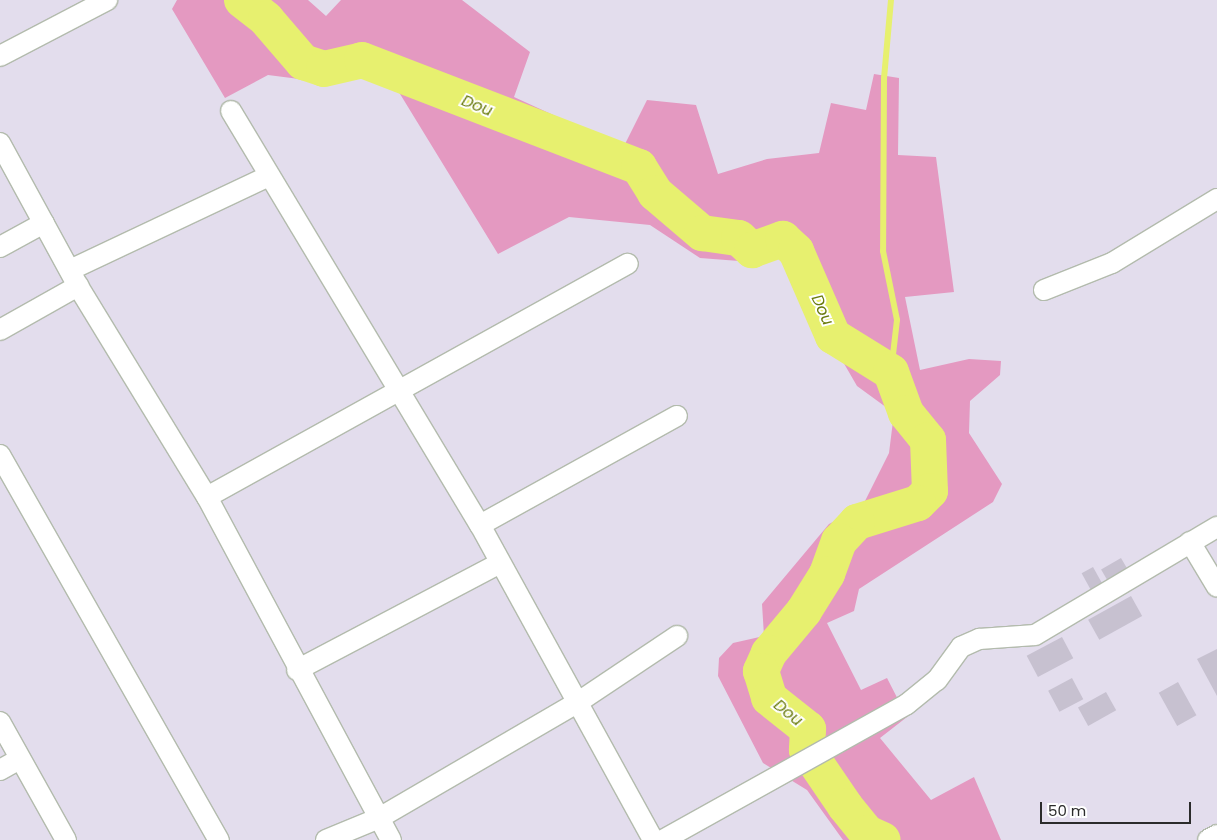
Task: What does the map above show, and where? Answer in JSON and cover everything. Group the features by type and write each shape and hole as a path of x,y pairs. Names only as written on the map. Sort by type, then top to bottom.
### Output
{"street":[{"path":"0,56 107,0"},
{"path":"231,111 480,525 580,701 653,840"},
{"path":"0,143 74,278 207,497 297,670 391,840"},
{"path":"0,330 74,278 269,176"},
{"path":"1044,290 1112,263 1217,199"},
{"path":"0,247 44,223"},
{"path":"207,497 628,264"},
{"path":"480,525 677,416"},
{"path":"0,455 218,840"},
{"path":"663,840 791,766 907,704 937,680 961,647 979,640 1035,635 1217,527"},
{"path":"1190,542 1217,587"},
{"path":"297,670 500,563"},
{"path":"326,840 379,818 580,701 677,636"},
{"path":"0,722 66,840"},
{"path":"0,770 20,759"},
{"path":"1208,840 1217,835"}],"shaded area":[{"path":"177,0 308,0 326,16 341,0 462,0 530,52 514,97 586,130 583,141 620,154 647,100 696,105 718,174 767,159 819,153 831,103 866,110 874,74 899,78 898,155 936,157 954,292 905,297 920,370 969,359 1001,361 1000,375 970,401 969,433 1002,484 993,502 859,589 854,611 827,623 861,690 887,678 907,717 880,738 931,800 974,777 1001,840 843,840 807,790 763,763 718,676 719,658 733,643 764,636 762,604 829,524 862,507 889,453 894,413 857,386 776,246 739,261 700,258 650,225 569,217 498,254 397,89 366,74 307,80 268,75 225,98 172,9"}],"building":[{"path":"1121,558 1128,570 1108,582 1101,570"},
{"path":"1093,567 1103,585 1092,592 1082,573"},
{"path":"1131,596 1142,616 1099,640 1088,620"},
{"path":"1062,637 1073,658 1038,677 1027,656"},
{"path":"1217,649 1217,696 1197,659"},
{"path":"1072,678 1083,699 1059,712 1048,691"},
{"path":"1178,682 1196,715 1177,726 1159,693"},
{"path":"1106,692 1116,710 1088,726 1078,708"}],"waterway":[{"name":"Dou","path":"242,0 266,19 303,62 324,69 362,60 639,167 655,193 702,233 739,238 752,250 783,239 796,251 833,336 891,372 906,413 928,440 930,491 918,503 857,522 839,541 827,574 804,611 769,653 761,671 769,698 808,729 807,750 845,806 867,833 883,840"},
{"path":"891,0 884,78 883,251 897,320 891,372"}]}
